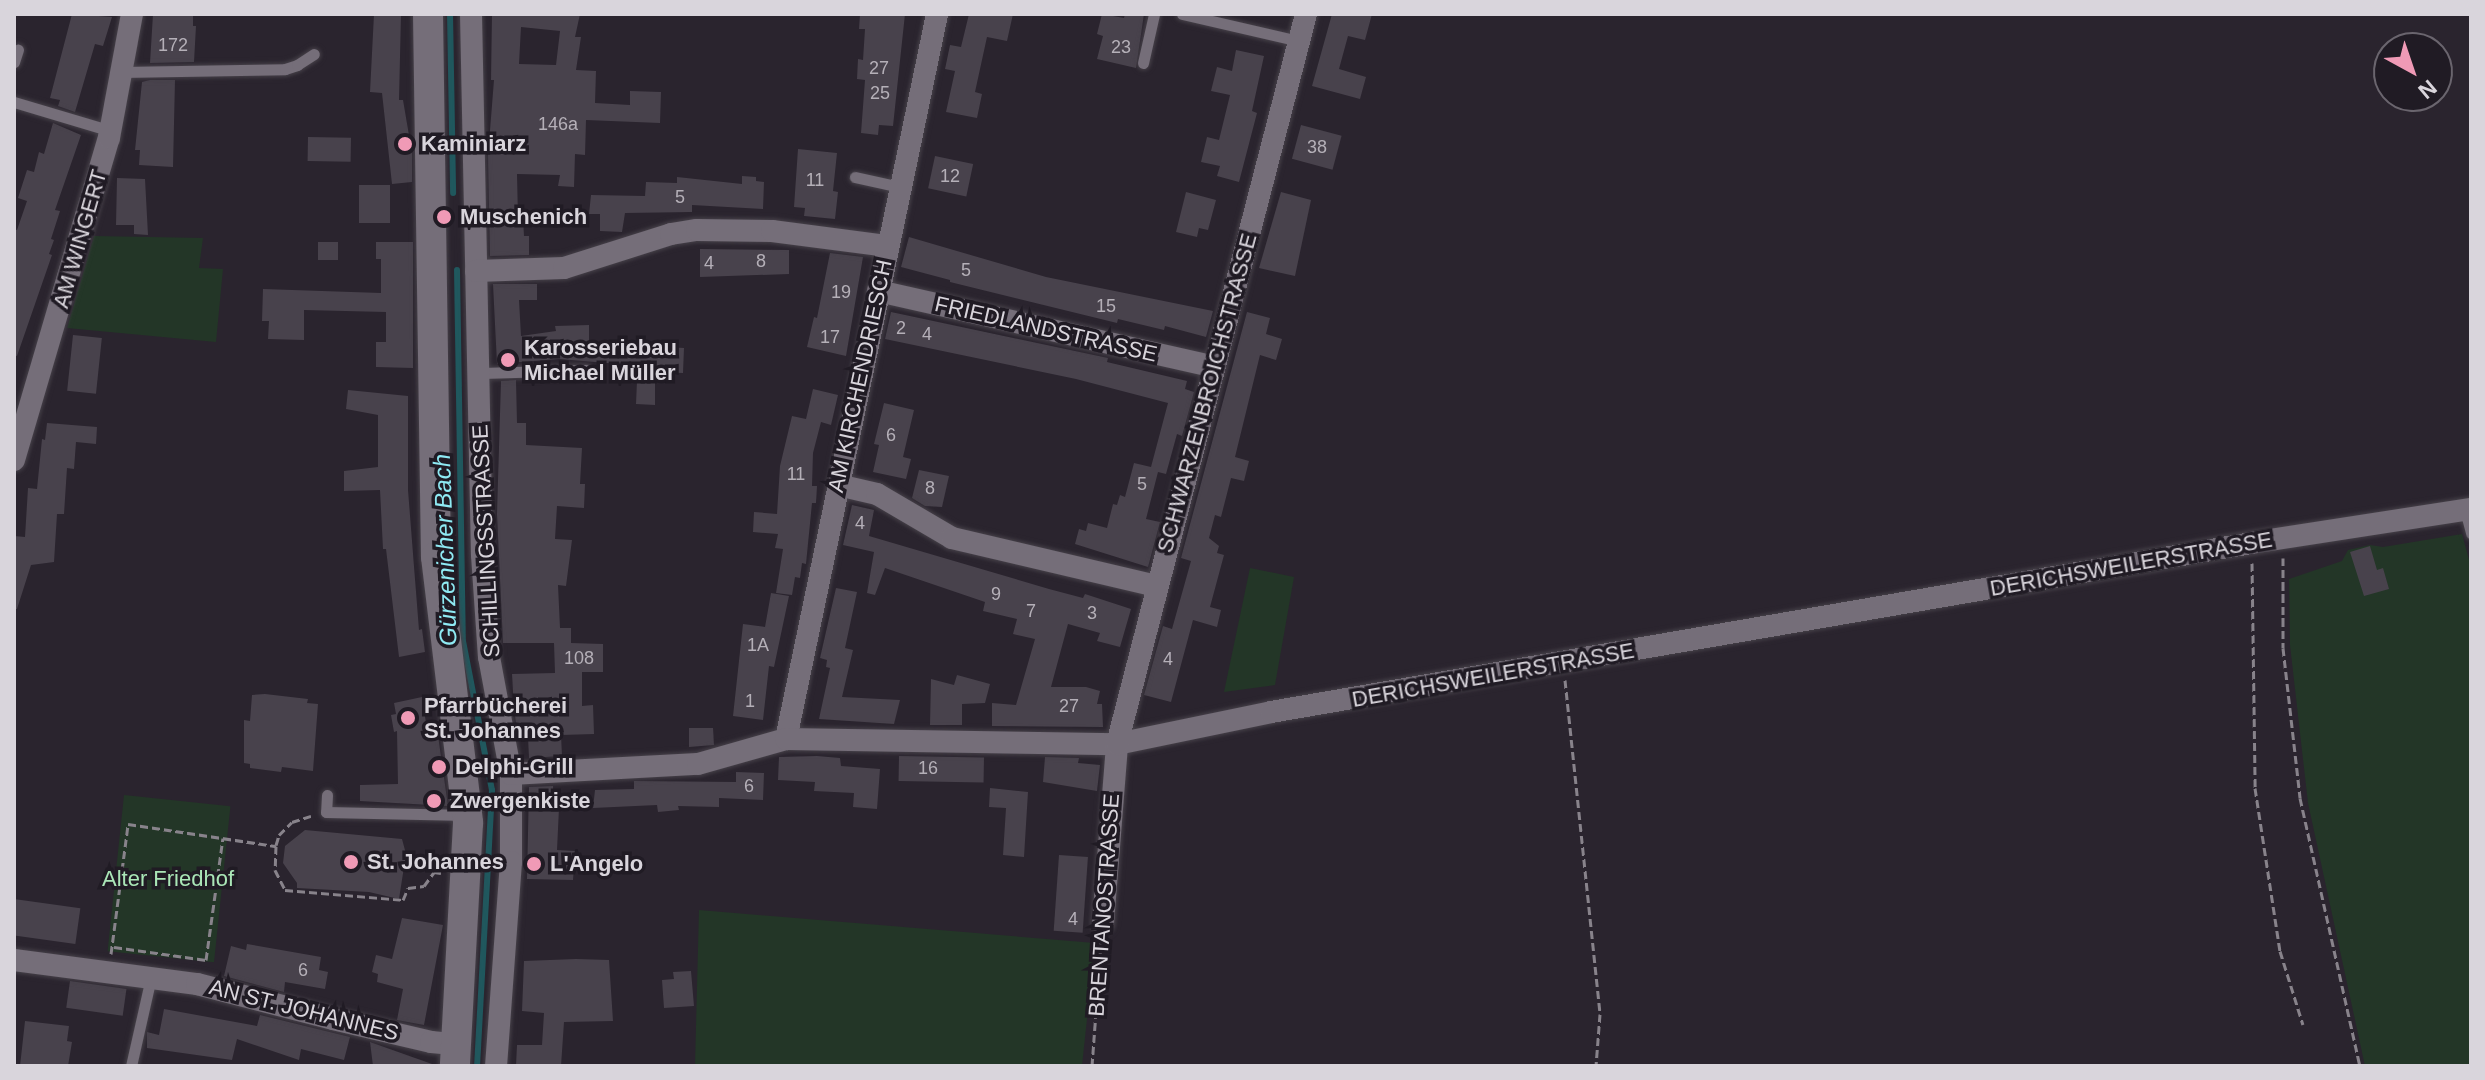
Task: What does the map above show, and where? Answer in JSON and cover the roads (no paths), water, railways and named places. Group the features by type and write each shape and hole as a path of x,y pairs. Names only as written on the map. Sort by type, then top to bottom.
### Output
{"main road":[{"name":"SCHILLINGSSTRASSE","path":"428,14 436,557 468,815 468,875 456,1055"}],"street":[{"name":"AM WINGERT","path":"14,460 111,131 132,14"},
{"name":"SCHILLINGSSTRASSE","path":"471,14 482,555 489,657 511,774 511,862 496,1066"},
{"name":"AM KIRCHENDRIESCH","path":"786,739 937,14"},
{"name":"SCHWARZENBROICHSTRASSE","path":"1117,744 1306,14"},
{"path":"476,271 564,268 671,234 697,230 772,231 888,246"},
{"name":"FRIEDLANDSTRASSE","path":"878,291 1214,367"},
{"path":"838,485 877,494 952,538 1157,586"},
{"name":"DERICHSWEILERSTRASSE","path":"511,774 698,764 786,739 1117,744 1271,712 2251,543 2468,510"},
{"name":"BRENTANOSTRASSE","path":"1103,923 1117,744"},
{"name":"AN ST. JOHANNES","path":"14,960 109,970 197,984 431,1042 456,1055"}],"lane":[{"path":"1143,63 1154,14"},
{"path":"1182,14 1299,41"},
{"path":"121,72 285,69 314,54"},
{"path":"14,102 111,131"},
{"path":"855,177 900,187"},
{"path":"479,373 586,370"},
{"path":"2468,510 2471,533"},
{"path":"327,795 326,812 468,815"},
{"path":"131,1066 152,977"}],"waterway":[{"name":"Gürzenicher Bach","path":"450,14 453,193"},
{"name":"Gürzenicher Bach","path":"457,270 463,641 492,790 477,1066"}],"place":[{"name":"Kaminiarz","path":"405,144"},
{"name":"Muschenich","path":"444,217"},
{"name":"Karosseriebau Michael Müller","path":"508,360"},
{"name":"Pfarrbücherei St. Johannes","path":"408,718"},
{"name":"Delphi-Grill","path":"439,767"},
{"name":"Zwergenkiste","path":"434,801"},
{"name":"St. Johannes","path":"351,862"},
{"name":"L'Angelo","path":"534,864"}],"park label":[{"name":"Alter Friedhof","path":"168,879"}]}
